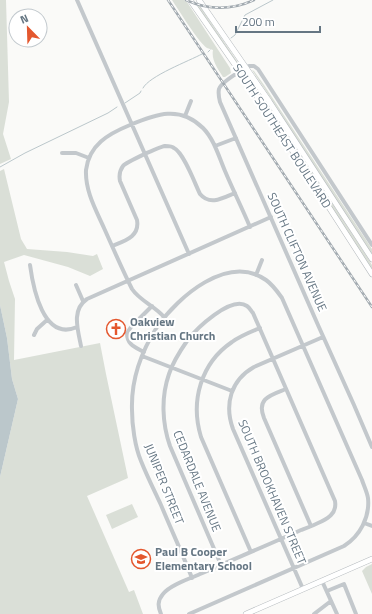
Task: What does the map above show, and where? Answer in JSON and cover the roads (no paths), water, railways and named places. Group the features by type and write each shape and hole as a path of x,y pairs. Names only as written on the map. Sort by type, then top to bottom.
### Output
{"main road":[{"name":"SOUTH SOUTHEAST BOULEVARD","path":"190,0 271,118 372,274"},
{"name":"SOUTH SOUTHEAST BOULEVARD","path":"199,0 277,113 372,259"},
{"path":"248,614 372,559"}],"street":[{"path":"77,0 189,254"},
{"path":"240,72 252,66 258,69 372,245"},
{"name":"SOUTH CLIFTON AVENUE","path":"240,72 223,82 218,91 220,102 372,447"},
{"path":"185,116 191,100"},
{"path":"164,318 132,289 87,186 86,171 89,158 95,147 116,131 151,116 160,114 176,114 185,116 195,121 203,128 215,146 250,227"},
{"path":"215,146 236,138"},
{"path":"112,246 130,238 136,233 137,230 137,220 120,181 122,169 125,164 163,147 174,147 178,151 182,156 200,194 204,198 213,201 235,193"},
{"path":"62,153 76,153 89,158"},
{"path":"82,346 77,327 78,311 79,306 87,298 271,217"},
{"path":"189,614 347,545 357,536 364,524 366,516 368,498 365,488 282,298 270,282 256,275 262,260"},
{"path":"30,264 35,291 47,320 60,328 68,329 77,327"},
{"name":"JUNIPER STREET","path":"192,578 141,461 137,447 132,419 132,400 135,378 143,354 157,328 175,306 188,295 216,277 239,272 256,275"},
{"path":"76,286 83,301"},
{"name":"CEDARDALE AVENUE","path":"221,565 167,438 164,417 164,400 167,383 172,368 182,348 198,329 211,318 237,304 247,306 251,310 260,328"},
{"path":"152,306 127,333 127,338 131,345 143,354 172,368 232,391"},
{"path":"34,335 37,329 47,320"},
{"path":"162,614 158,602 168,589 221,565 252,552 311,526 330,517 336,506 260,328 238,338 223,348 210,363 202,380 196,404 196,417 199,431 227,498 252,552"},
{"name":"SOUTH BROOKHAVEN STREET","path":"303,589 232,425 229,401 232,391 242,374 273,358 323,337"},
{"path":"286,388 272,394 266,399 262,404 261,410 311,526"},
{"path":"364,524 372,526"},
{"path":"322,581 337,614"},
{"path":"327,591 344,584 356,614"},
{"path":"314,614 331,601"}],"waterway":[{"path":"231,38 235,35 245,15 273,0"},
{"path":"143,88 147,83 161,74 202,54"},
{"path":"125,103 141,91"},
{"path":"0,167 25,153 108,113 117,107"}],"railway":[{"path":"168,0 372,307"},
{"path":"186,0 203,6 220,8 237,6 254,0"}],"place":[{"name":"Oakview Christian Church","path":"116,329"},
{"name":"Paul B Cooper Elementary School","path":"141,559"}]}
